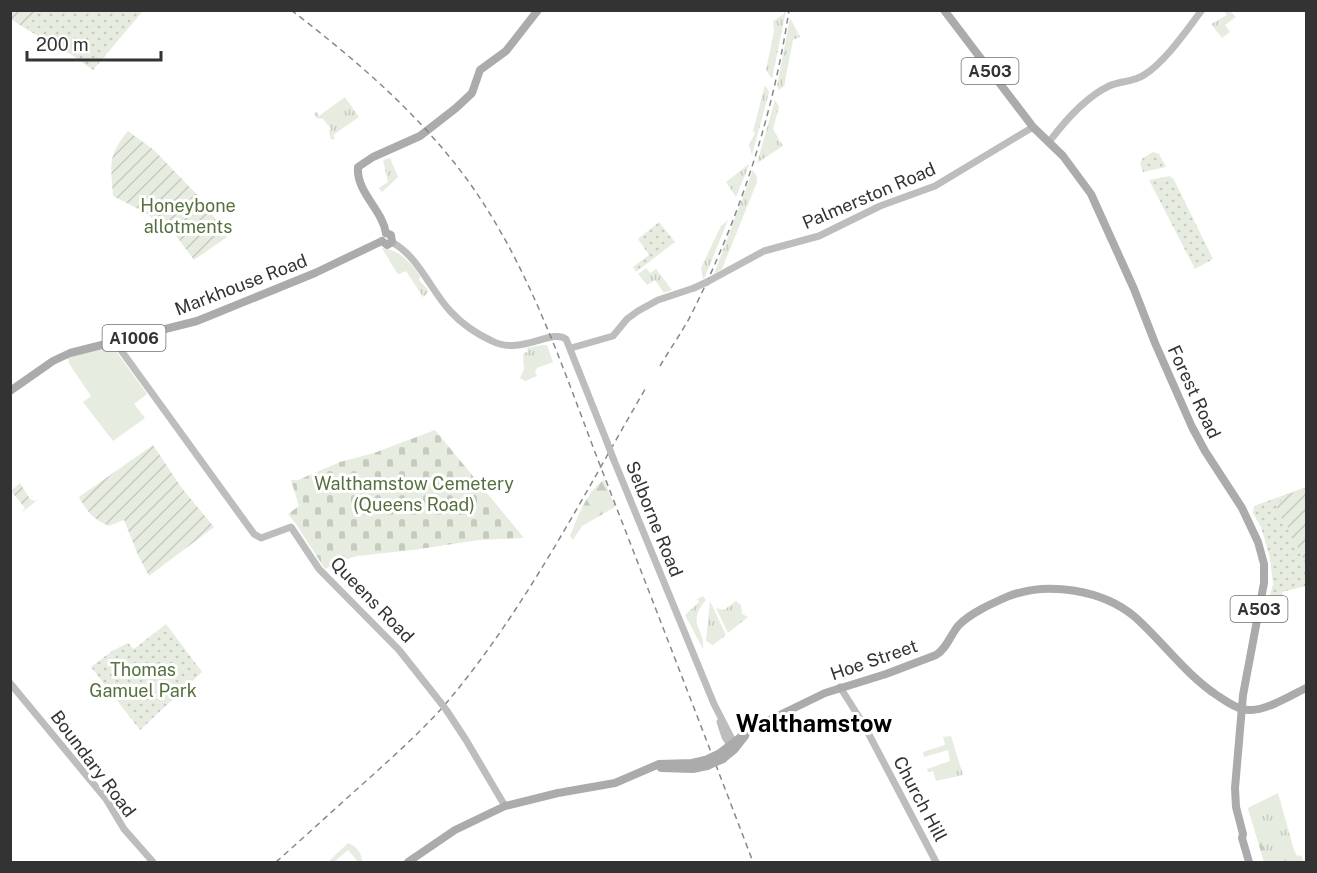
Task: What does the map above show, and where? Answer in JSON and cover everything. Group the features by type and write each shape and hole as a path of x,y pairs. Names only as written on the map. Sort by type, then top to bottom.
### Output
{"main road":[{"path":"392,242 387,245 382,219 364,191 358,176 358,167 373,157 423,135 467,98 480,70 506,51 538,10"},
{"name":"Forest Road","path":"944,10 1033,128 1074,168 1098,206 1192,427 1205,452 1246,514 1262,554 1265,569 1264,583 1242,709 1235,796 1242,838 1249,862"},
{"name":"Markhouse Road","path":"10,391 61,357 196,321 309,276 384,237"},
{"name":"Hoe Street","path":"408,862 455,830 505,806 558,793 615,783 663,765 690,766 706,763 722,756 747,732 840,687 886,674 936,655 961,623 1000,600 1025,591 1058,588 1079,592 1124,609 1135,617 1200,683 1220,698 1242,709"},
{"path":"1242,709 1257,710 1306,688"},
{"name":"Forest Road","path":"1243,834 1247,836 1255,862"}],"street":[{"path":"1048,142 1099,92 1113,85 1139,78 1159,64 1202,10"},
{"name":"Palmerston Road","path":"571,348 612,336 627,319 648,305 707,282 764,251 819,236 880,206 935,186 1033,128"},
{"name":"Selborne Road","path":"392,242 411,257 450,311 481,336 496,344 513,347 559,335 566,339 719,717 733,746"},
{"name":"Queens Road","path":"115,342 254,534 261,538 288,527 294,530 320,569 399,650 447,711 505,806"},
{"name":"Boundary Road","path":"10,682 106,799 124,829 153,862"},
{"name":"Church Hill","path":"840,687 864,725 936,862"}],"green space":[{"path":"10,11 35,11 26,29 11,19"},
{"path":"35,11 143,11 93,70 72,55 26,29"},
{"path":"786,11 772,79 766,70 774,31 773,21 784,14"},
{"path":"1224,11 1230,11 1236,17 1225,25 1230,32 1222,38 1211,24 1227,15"},
{"path":"790,18 800,37 793,40 784,86 779,90 777,86"},
{"path":"765,85 769,92 752,155 749,145 755,133 753,131"},
{"path":"345,97 359,117 333,135 335,139 331,140 329,131 331,129 323,119 316,118 314,114 316,111 319,116"},
{"path":"775,100 779,107 773,129 783,146 757,163"},
{"name":"Honeybone allotments","path":"128,131 154,150 204,202 227,237 194,260 168,225 165,229 146,213 113,196 113,154"},
{"path":"1153,152 1159,154 1166,167 1143,172 1140,163 1143,158"},
{"path":"390,158 398,177 382,192 379,188 388,182 383,160"},
{"path":"749,165 736,197 726,182"},
{"path":"753,170 757,182 722,269 714,274"},
{"path":"1170,176 1213,259 1195,269 1149,180"},
{"path":"728,220 703,279 701,268 721,226"},
{"path":"659,222 675,242 636,272 633,267 649,255 638,239"},
{"path":"382,248 394,251 408,262 420,276 419,280 428,293 423,297 406,271 397,273"},
{"path":"646,268 650,273 656,269 672,290 664,293 655,280 647,285 638,274"},
{"path":"547,345 553,362 537,368 535,371 537,376 525,381 520,378 524,369 523,354 528,351 527,348"},
{"path":"113,347 147,394 134,404 145,418 113,441 83,402 91,396 67,357"},
{"name":"Walthamstow Cemetery (Queens Road)","path":"435,430 524,538 479,540 357,556 325,569 288,514 299,506 291,480 298,480 340,462 374,453"},
{"path":"153,445 181,487 214,527 149,576 124,520 109,526 99,521 91,515 79,497"},
{"path":"604,480 615,507 582,526 573,540 570,536 583,505 592,491"},
{"path":"20,483 30,499 35,501 40,498 21,513 25,508 11,491"},
{"path":"1306,487 1306,586 1282,592 1283,597 1269,600 1273,584 1270,558 1261,527 1253,513 1254,506"},
{"path":"1306,488 1306,564 1276,505 1281,501 1280,497"},
{"path":"703,596 706,600 697,615 697,621 703,649 685,615 699,602 697,599"},
{"path":"710,601 726,635 713,645 706,641"},
{"path":"736,601 741,605 742,614 748,617 728,633 716,608 724,610"},
{"name":"Thomas Gamuel Park","path":"166,624 202,672 140,730 91,667 112,651 128,643 134,649"},
{"path":"951,736 963,775 936,781 933,771 928,772 927,769 950,761 948,750 924,757 923,752 945,745 943,737"},
{"path":"1278,793 1294,850 1297,856 1301,855 1304,862 1264,862 1248,808"},
{"path":"1273,796 1270,802 1252,810 1266,858 1264,862 1248,808"},
{"path":"348,843 358,851 362,862 358,862 348,850 334,862 329,861"}],"railway":[{"path":"291,10 362,68 427,131 466,178 508,244 556,351 753,862"},
{"path":"660,366 691,315 739,205 764,128 789,10"},
{"path":"276,862 422,729 477,665 554,548 647,386"}],"district":[{"name":"Walthamstow","path":"814,724"}]}
